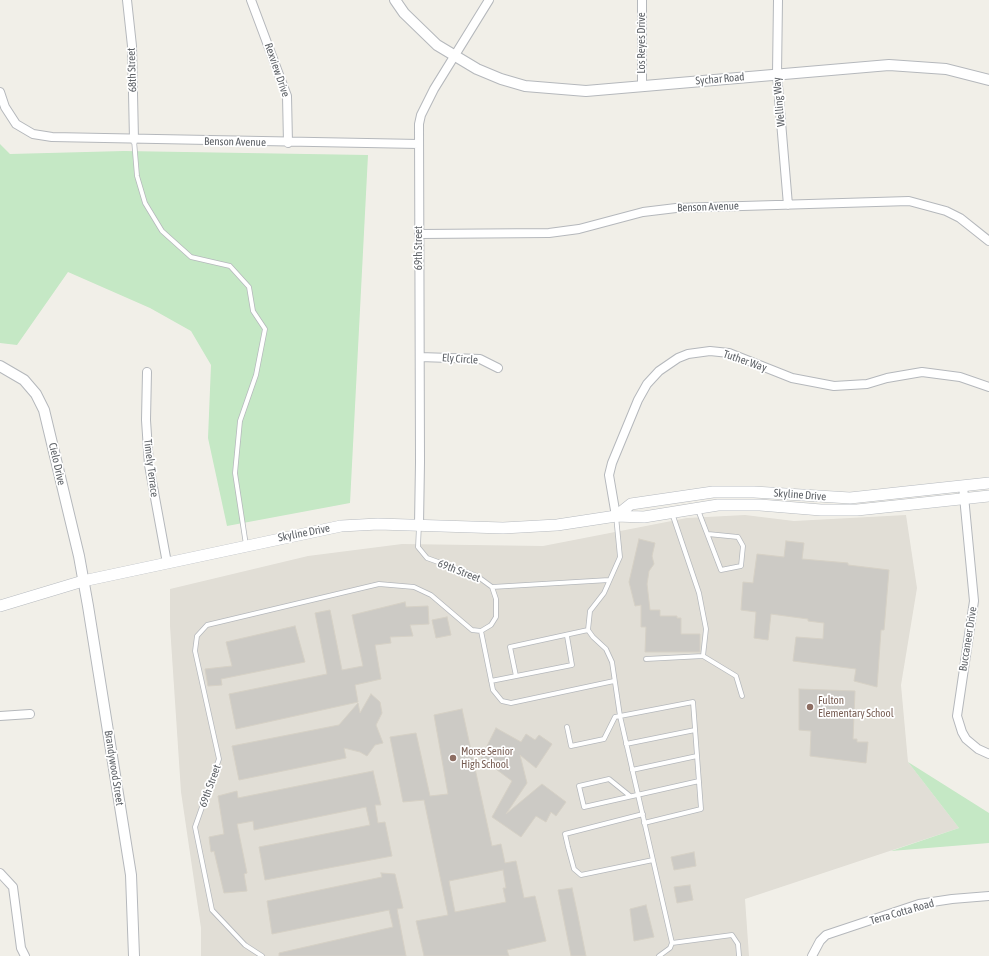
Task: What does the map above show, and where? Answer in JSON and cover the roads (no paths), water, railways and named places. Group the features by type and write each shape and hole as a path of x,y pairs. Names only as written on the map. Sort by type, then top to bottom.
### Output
{"main road":[{"name":"Skyline Drive","path":"616,516 631,504 713,492 754,492 850,498 989,483"},
{"name":"Skyline Drive","path":"0,606 83,581 132,572 246,545 341,526 419,525 524,527 557,525 616,516 644,517 723,505 760,505 821,510 857,510 989,496"}],"street":[{"name":"68th Street","path":"127,0 132,46 134,140"},
{"name":"Rexview Drive","path":"251,0 287,96 288,143"},
{"path":"395,0 404,12 437,44 456,56"},
{"name":"69th Street","path":"419,525 419,144 421,115 434,89 456,56 489,0"},
{"name":"Los Reyes Drive","path":"642,0 642,86"},
{"name":"Welling Way","path":"778,0 777,74 788,205"},
{"name":"Sychar Road","path":"456,56 489,74 525,86 586,91 889,65 946,69 989,80"},
{"name":"Benson Avenue","path":"0,92 5,107 16,124 33,134 52,137 288,143 419,144"},
{"name":"Benson Avenue","path":"419,234 549,233 579,229 643,212 676,208 909,202 946,211 960,218 989,241"},
{"name":"Tuther Way","path":"616,516 609,475 612,463 638,400 647,384 659,371 673,361 688,354 710,351 729,353 792,378 834,386 867,384 886,378 922,372 960,377 989,387"},
{"name":"Ely Circle","path":"420,357 480,359 498,368"},
{"name":"Cielo Drive","path":"0,366 17,374 30,387 44,410 83,581"},
{"name":"Timely Terrace","path":"148,372 146,420 149,465 167,563"},
{"name":"Buccaneer Drive","path":"963,486 974,601 957,716 966,739 978,750 989,754"},
{"name":"Brandywood Street","path":"83,581 131,875 134,956"},
{"path":"0,716 30,714"},
{"path":"0,873 13,887 21,948 25,956"},
{"name":"Terra Cotta Road","path":"812,956 820,941 826,935 919,904 952,899 989,896"}],"lane":[{"path":"134,140 137,176 145,203 162,231 191,257 230,266 250,287 253,311 265,329 256,375 240,421 235,473 246,545"},
{"path":"697,508 721,570 741,566 743,546 738,537 708,534"},
{"path":"672,512 699,593 706,629 704,656"},
{"path":"616,516 620,557 604,593 590,611 588,630 609,655 626,744 672,942 670,948 659,956"},
{"name":"69th Street","path":"255,954 212,910 195,827 219,759 195,651 197,636 207,625 379,584 414,587 431,595 472,630 481,631 491,625 496,617 496,598 492,586 477,576 427,558 418,547 419,525"},
{"path":"492,586 610,580"},
{"path":"516,676 510,647 567,636 588,630"},
{"path":"481,631 493,690 502,701 511,703 614,681"},
{"path":"491,681 572,665 567,636"},
{"path":"646,659 704,656 736,676 742,696"},
{"path":"567,727 570,746 604,739 615,717 693,702 701,810 644,823"},
{"path":"626,744 695,730"},
{"path":"632,770 697,756"},
{"path":"630,796 609,779 579,786 584,807 699,781"},
{"path":"642,814 565,834 568,847 574,869 581,875 653,860"},
{"path":"672,942 732,935 738,944 739,956"},
{"path":"255,954 262,956"}],"place":[{"name":"Fulton Elementary School","path":"810,707"},
{"name":"Morse Senior High School","path":"453,758"}]}
